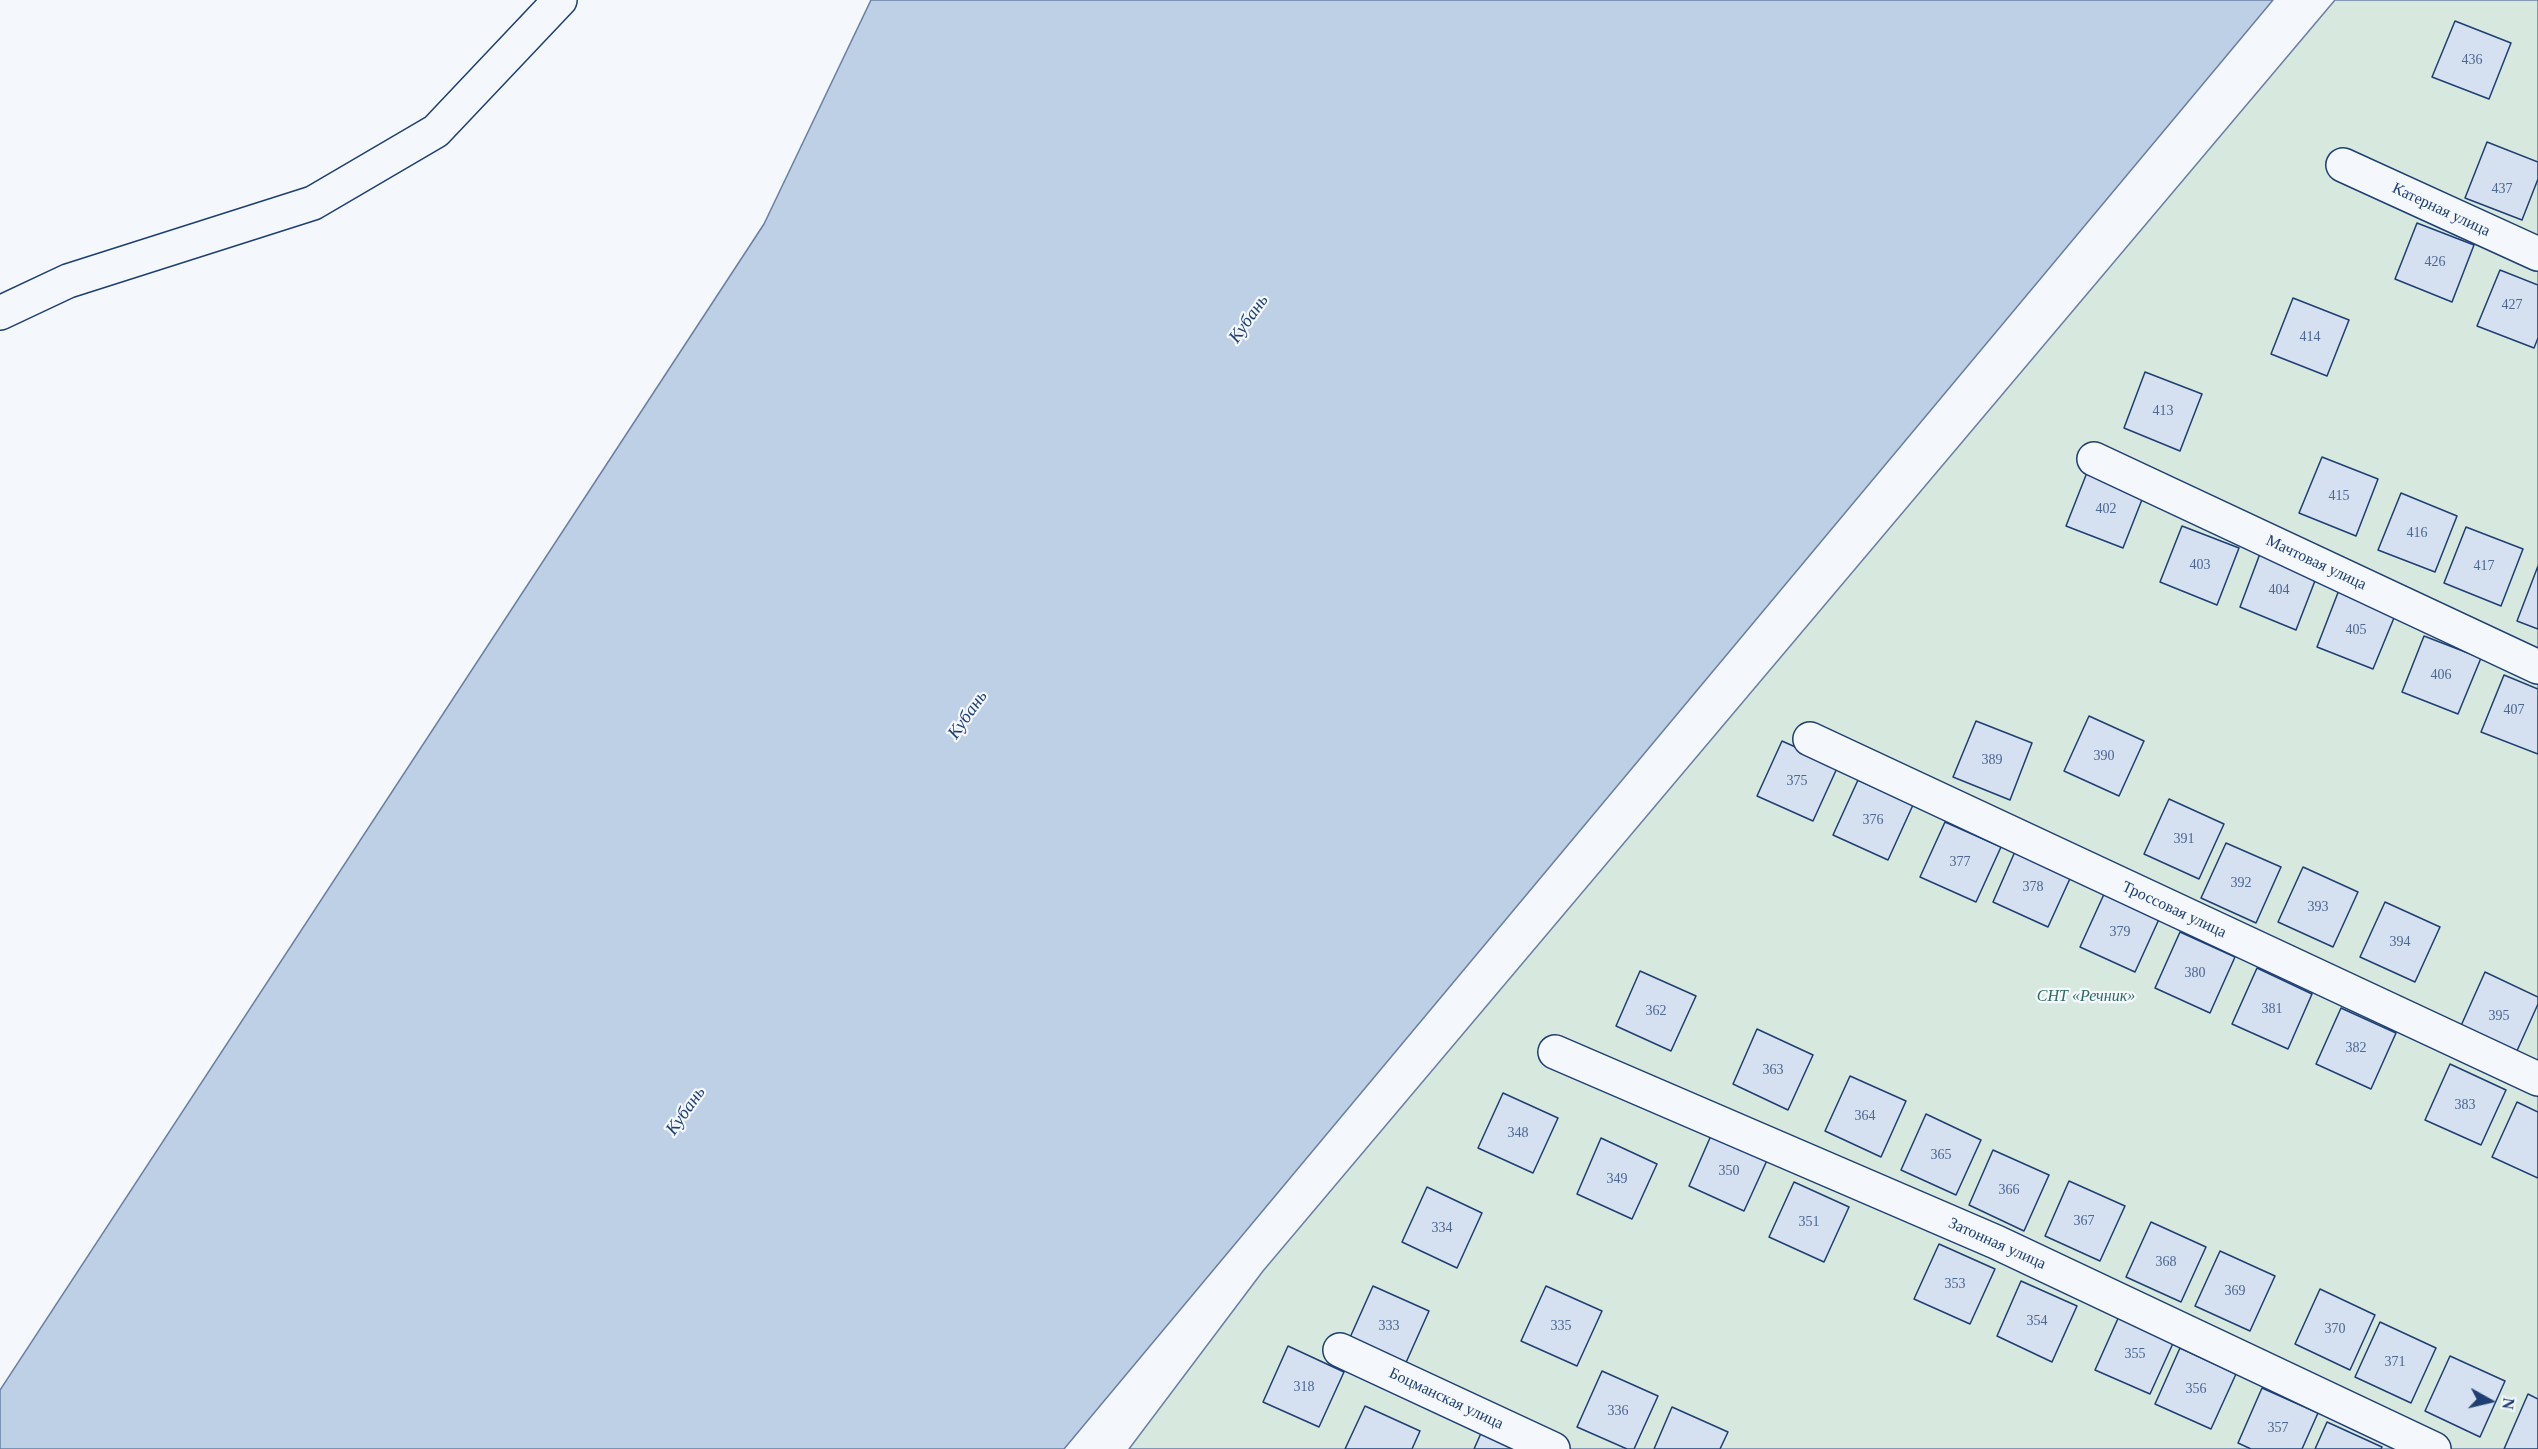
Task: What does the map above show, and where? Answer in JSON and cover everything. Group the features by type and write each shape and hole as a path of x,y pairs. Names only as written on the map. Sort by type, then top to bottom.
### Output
{"street":[{"path":"0,313 68,281 313,203 436,131 560,0"},
{"name":"Катерная улица","path":"2343,165 2538,254"},
{"name":"Мачтовая улица","path":"2094,459 2538,667"},
{"name":"Троссовая улица","path":"1810,739 2538,1079"},
{"name":"Затонная улица","path":"1555,1052 1996,1242 2434,1449"},
{"name":"Боцманская улица","path":"1340,1350 1552,1449"}],"green space":[{"name":"СНТ «Речник»","path":"2335,0 2538,0 2538,1449 1129,1449 1263,1271"}],"water":[{"name":"Кубань","path":"871,0 2273,0 1064,1449 0,1449 0,1390 764,224"}],"building":[{"path":"2455,21 2511,43 2489,99 2432,77"},
{"path":"2487,142 2538,162 2538,179 2522,220 2465,198"},
{"path":"2417,223 2474,245 2452,302 2395,279"},
{"path":"2500,270 2538,285 2538,338 2534,348 2477,326"},
{"path":"2293,298 2349,320 2327,376 2271,354"},
{"path":"2145,372 2202,394 2180,451 2124,428"},
{"path":"2322,457 2378,479 2356,536 2299,513"},
{"path":"2088,470 2145,492 2123,548 2066,526"},
{"path":"2401,493 2457,516 2435,572 2378,550"},
{"path":"2182,526 2239,548 2217,605 2160,582"},
{"path":"2466,527 2523,549 2501,606 2444,583"},
{"path":"2261,551 2318,573 2296,630 2240,607"},
{"path":"2538,566 2538,629 2517,621"},
{"path":"2339,590 2396,613 2373,669 2317,647"},
{"path":"2424,636 2481,658 2458,714 2402,692"},
{"path":"2504,675 2538,689 2538,754 2481,732"},
{"path":"2089,716 2144,741 2119,796 2064,771"},
{"path":"1976,721 2032,743 2010,800 1953,777"},
{"path":"1782,741 1838,766 1813,821 1757,796"},
{"path":"1858,780 1913,805 1888,860 1833,835"},
{"path":"2169,799 2224,824 2199,879 2144,854"},
{"path":"1945,822 2001,847 1976,902 1920,877"},
{"path":"2226,843 2281,867 2256,923 2201,898"},
{"path":"2017,847 2073,872 2048,927 1993,902"},
{"path":"2303,867 2358,892 2333,947 2278,922"},
{"path":"2105,892 2160,917 2135,972 2080,947"},
{"path":"2385,902 2440,927 2415,982 2360,957"},
{"path":"2180,932 2235,957 2210,1013 2155,988"},
{"path":"2257,968 2312,994 2288,1049 2232,1024"},
{"path":"1640,971 1696,996 1671,1051 1616,1026"},
{"path":"2485,972 2538,997 2538,1004 2516,1053 2460,1028"},
{"path":"2341,1008 2396,1033 2371,1089 2316,1064"},
{"path":"1757,1029 1813,1055 1788,1110 1733,1084"},
{"path":"2450,1064 2506,1090 2481,1145 2425,1120"},
{"path":"1850,1076 1906,1101 1881,1157 1825,1131"},
{"path":"1503,1093 1558,1118 1533,1173 1478,1148"},
{"path":"2517,1102 2538,1112 2538,1178 2492,1157"},
{"path":"1926,1114 1981,1140 1956,1195 1901,1170"},
{"path":"1713,1131 1769,1156 1744,1211 1689,1186"},
{"path":"1601,1138 1657,1164 1632,1219 1577,1194"},
{"path":"1993,1150 2049,1175 2024,1231 1969,1205"},
{"path":"2069,1181 2125,1206 2100,1261 2045,1236"},
{"path":"1794,1182 1849,1207 1824,1262 1769,1237"},
{"path":"1427,1187 1482,1213 1457,1268 1402,1242"},
{"path":"2151,1222 2206,1247 2181,1302 2126,1277"},
{"path":"1939,1244 1995,1269 1970,1324 1914,1299"},
{"path":"2220,1251 2275,1276 2250,1331 2195,1306"},
{"path":"2021,1281 2077,1306 2052,1362 1997,1336"},
{"path":"1373,1286 1429,1311 1404,1367 1348,1342"},
{"path":"1546,1286 1602,1311 1577,1366 1521,1341"},
{"path":"2320,1289 2375,1315 2350,1370 2295,1344"},
{"path":"2120,1314 2175,1339 2150,1394 2095,1370"},
{"path":"2380,1322 2436,1348 2411,1403 2355,1377"},
{"path":"1288,1346 1344,1372 1319,1427 1263,1402"},
{"path":"2180,1348 2236,1374 2211,1429 2155,1404"},
{"path":"2450,1356 2505,1381 2480,1437 2425,1411"},
{"path":"1602,1371 1658,1396 1634,1449 1627,1449 1577,1427"},
{"path":"2262,1388 2318,1413 2302,1449 2251,1449 2238,1443"},
{"path":"2528,1394 2538,1399 2538,1449 2504,1449"},
{"path":"1365,1406 1420,1431 1412,1449 1345,1449"},
{"path":"1672,1407 1728,1432 1720,1449 1654,1449"},
{"path":"2327,1422 2382,1447 2381,1449 2315,1449"},
{"path":"1482,1431 1522,1449 1474,1449"}]}
